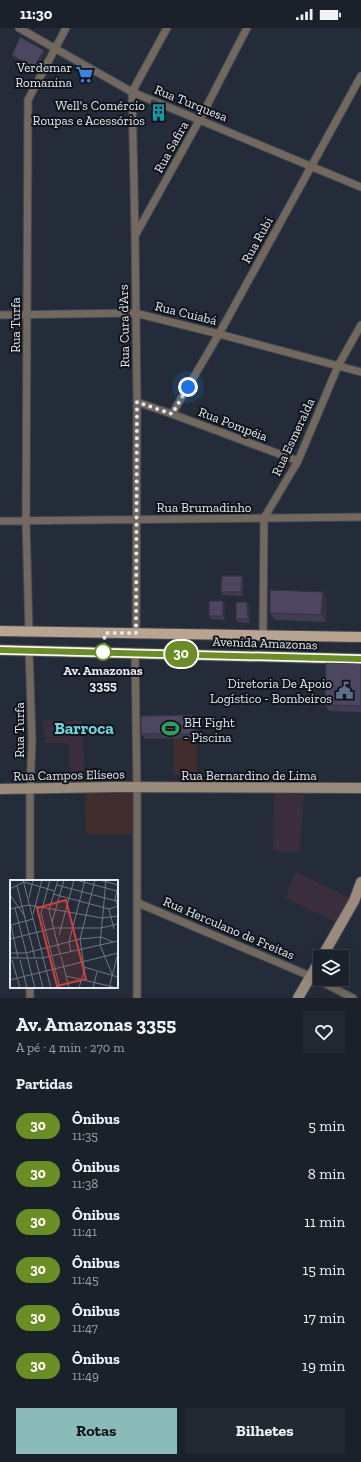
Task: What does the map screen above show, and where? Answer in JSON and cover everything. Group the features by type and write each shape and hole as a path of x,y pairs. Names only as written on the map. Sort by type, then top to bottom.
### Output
{"main road":[{"name":"Avenida Amazonas","path":"0,631 361,637"},
{"name":"Avenida Amazonas","path":"0,650 361,659"}],"street":[{"name":"Rua Turquesa","path":"19,28 132,92 361,187"},
{"name":"Rua Turfa","path":"29,632 26,521 28,100 66,28"},
{"path":"132,92 168,28"},
{"name":"Rua Safira","path":"135,234 200,119 247,28"},
{"name":"Rua Rubi","path":"172,414 219,334 361,76"},
{"name":"Rua Cura d'Ars","path":"132,92 137,402 136,633"},
{"name":"Rua Cuiabá","path":"0,315 135,313 361,372"},
{"name":"Rua Esmeralda","path":"264,518 298,462 338,366 361,325"},
{"name":"Rua Pompéia","path":"137,402 298,462"},
{"name":"Rua Brumadinho","path":"0,522 361,517"},
{"path":"263,636 264,518"},
{"name":"Rua Turfa","path":"29,650 32,741 30,788 30,880"},
{"path":"135,653 138,902 137,998"},
{"name":"Rua Campos Elíseos","path":"0,789 137,788"},
{"name":"Rua Bernardino de Lima","path":"137,788 361,788"},
{"path":"326,950 354,900 361,882"},
{"name":"Rua Herculano de Freitas","path":"138,902 310,976 353,998"},
{"path":"298,998 313,971"}],"shaded area":[{"path":"43,720 82,721 85,787 70,787 69,743 45,743"},
{"path":"174,738 197,738 197,775 174,775"},
{"path":"132,788 132,834 86,834 85,789"},
{"path":"274,794 304,795 300,852 273,851"},
{"path":"296,872 354,900 341,925 285,898"}],"building":[{"path":"20,37 44,50 34,67 12,55"},
{"path":"152,100 158,102 155,111 150,109"},
{"path":"222,576 242,576 241,592 221,592"},
{"path":"270,590 323,592 321,615 270,613"},
{"path":"209,601 223,601 223,616 209,616"},
{"path":"236,602 247,602 248,619 236,619"},
{"name":"Diretoria De Apoio Logístico - Bombeiros","path":"326,662 361,664 361,706 325,705"},
{"name":"BH Fight - Piscina","path":"193,715 194,734 141,734 141,716"}],"bus line":[{"name":"30","path":"0,650 361,659"}],"place":[{"name":"Verdemar Romanina","path":"85,74"},
{"name":"Well's Comércio Roupas e Acessórios","path":"158,112"},
{"name":"Av. Amazonas 3355","path":"103,652"},
{"name":"Diretoria De Apoio Logístico - Bombeiros","path":"345,690"},
{"name":"BH Fight - Piscina","path":"171,729"}],"district":[{"name":"Barroca","path":"84,728"}],"route":[{"path":"103,652 105,633 136,633 137,402 172,414 188,387"}]}
